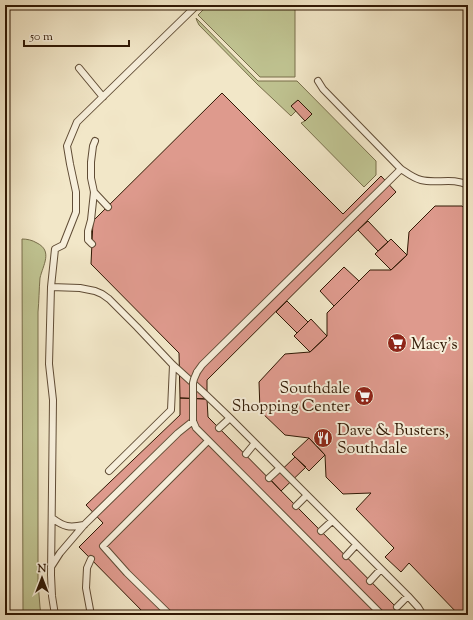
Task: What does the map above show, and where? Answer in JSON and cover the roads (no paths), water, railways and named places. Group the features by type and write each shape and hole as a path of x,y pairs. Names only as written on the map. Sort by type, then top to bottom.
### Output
{"lane":[{"path":"55,615 52,596 51,567 53,400 49,364 51,287 55,249 63,245 76,212 76,192 67,146 77,122 197,5"},
{"path":"79,68 103,97"},
{"path":"318,81 323,89 401,169 412,177 422,180 452,181 468,185"},
{"path":"92,244 88,240 88,231 92,214 94,192 91,178 91,162 95,140"},
{"path":"382,615 196,428 193,421 193,384 197,372 202,364 401,169"},
{"path":"94,192 108,207"},
{"path":"51,287 80,288 95,291 109,299 138,327 172,365 230,418 408,596 424,615"},
{"path":"109,471 171,410 172,365"},
{"path":"219,428 230,418"},
{"path":"51,567 60,553 84,525 178,433 193,421"},
{"path":"170,615 103,546 208,441"},
{"path":"246,454 255,444"},
{"path":"269,478 280,468"},
{"path":"296,506 307,495"},
{"path":"52,518 60,524 66,526 84,525"},
{"path":"322,531 332,521"},
{"path":"346,556 356,545"},
{"path":"91,559 87,568 86,588 91,614"},
{"path":"370,581 381,569"},
{"path":"397,608 408,596"}],"place":[{"name":"Macy's","path":"397,343"},
{"name":"Southdale Shopping Center","path":"364,396"},
{"name":"Dave & Busters, Southdale","path":"323,438"}]}
